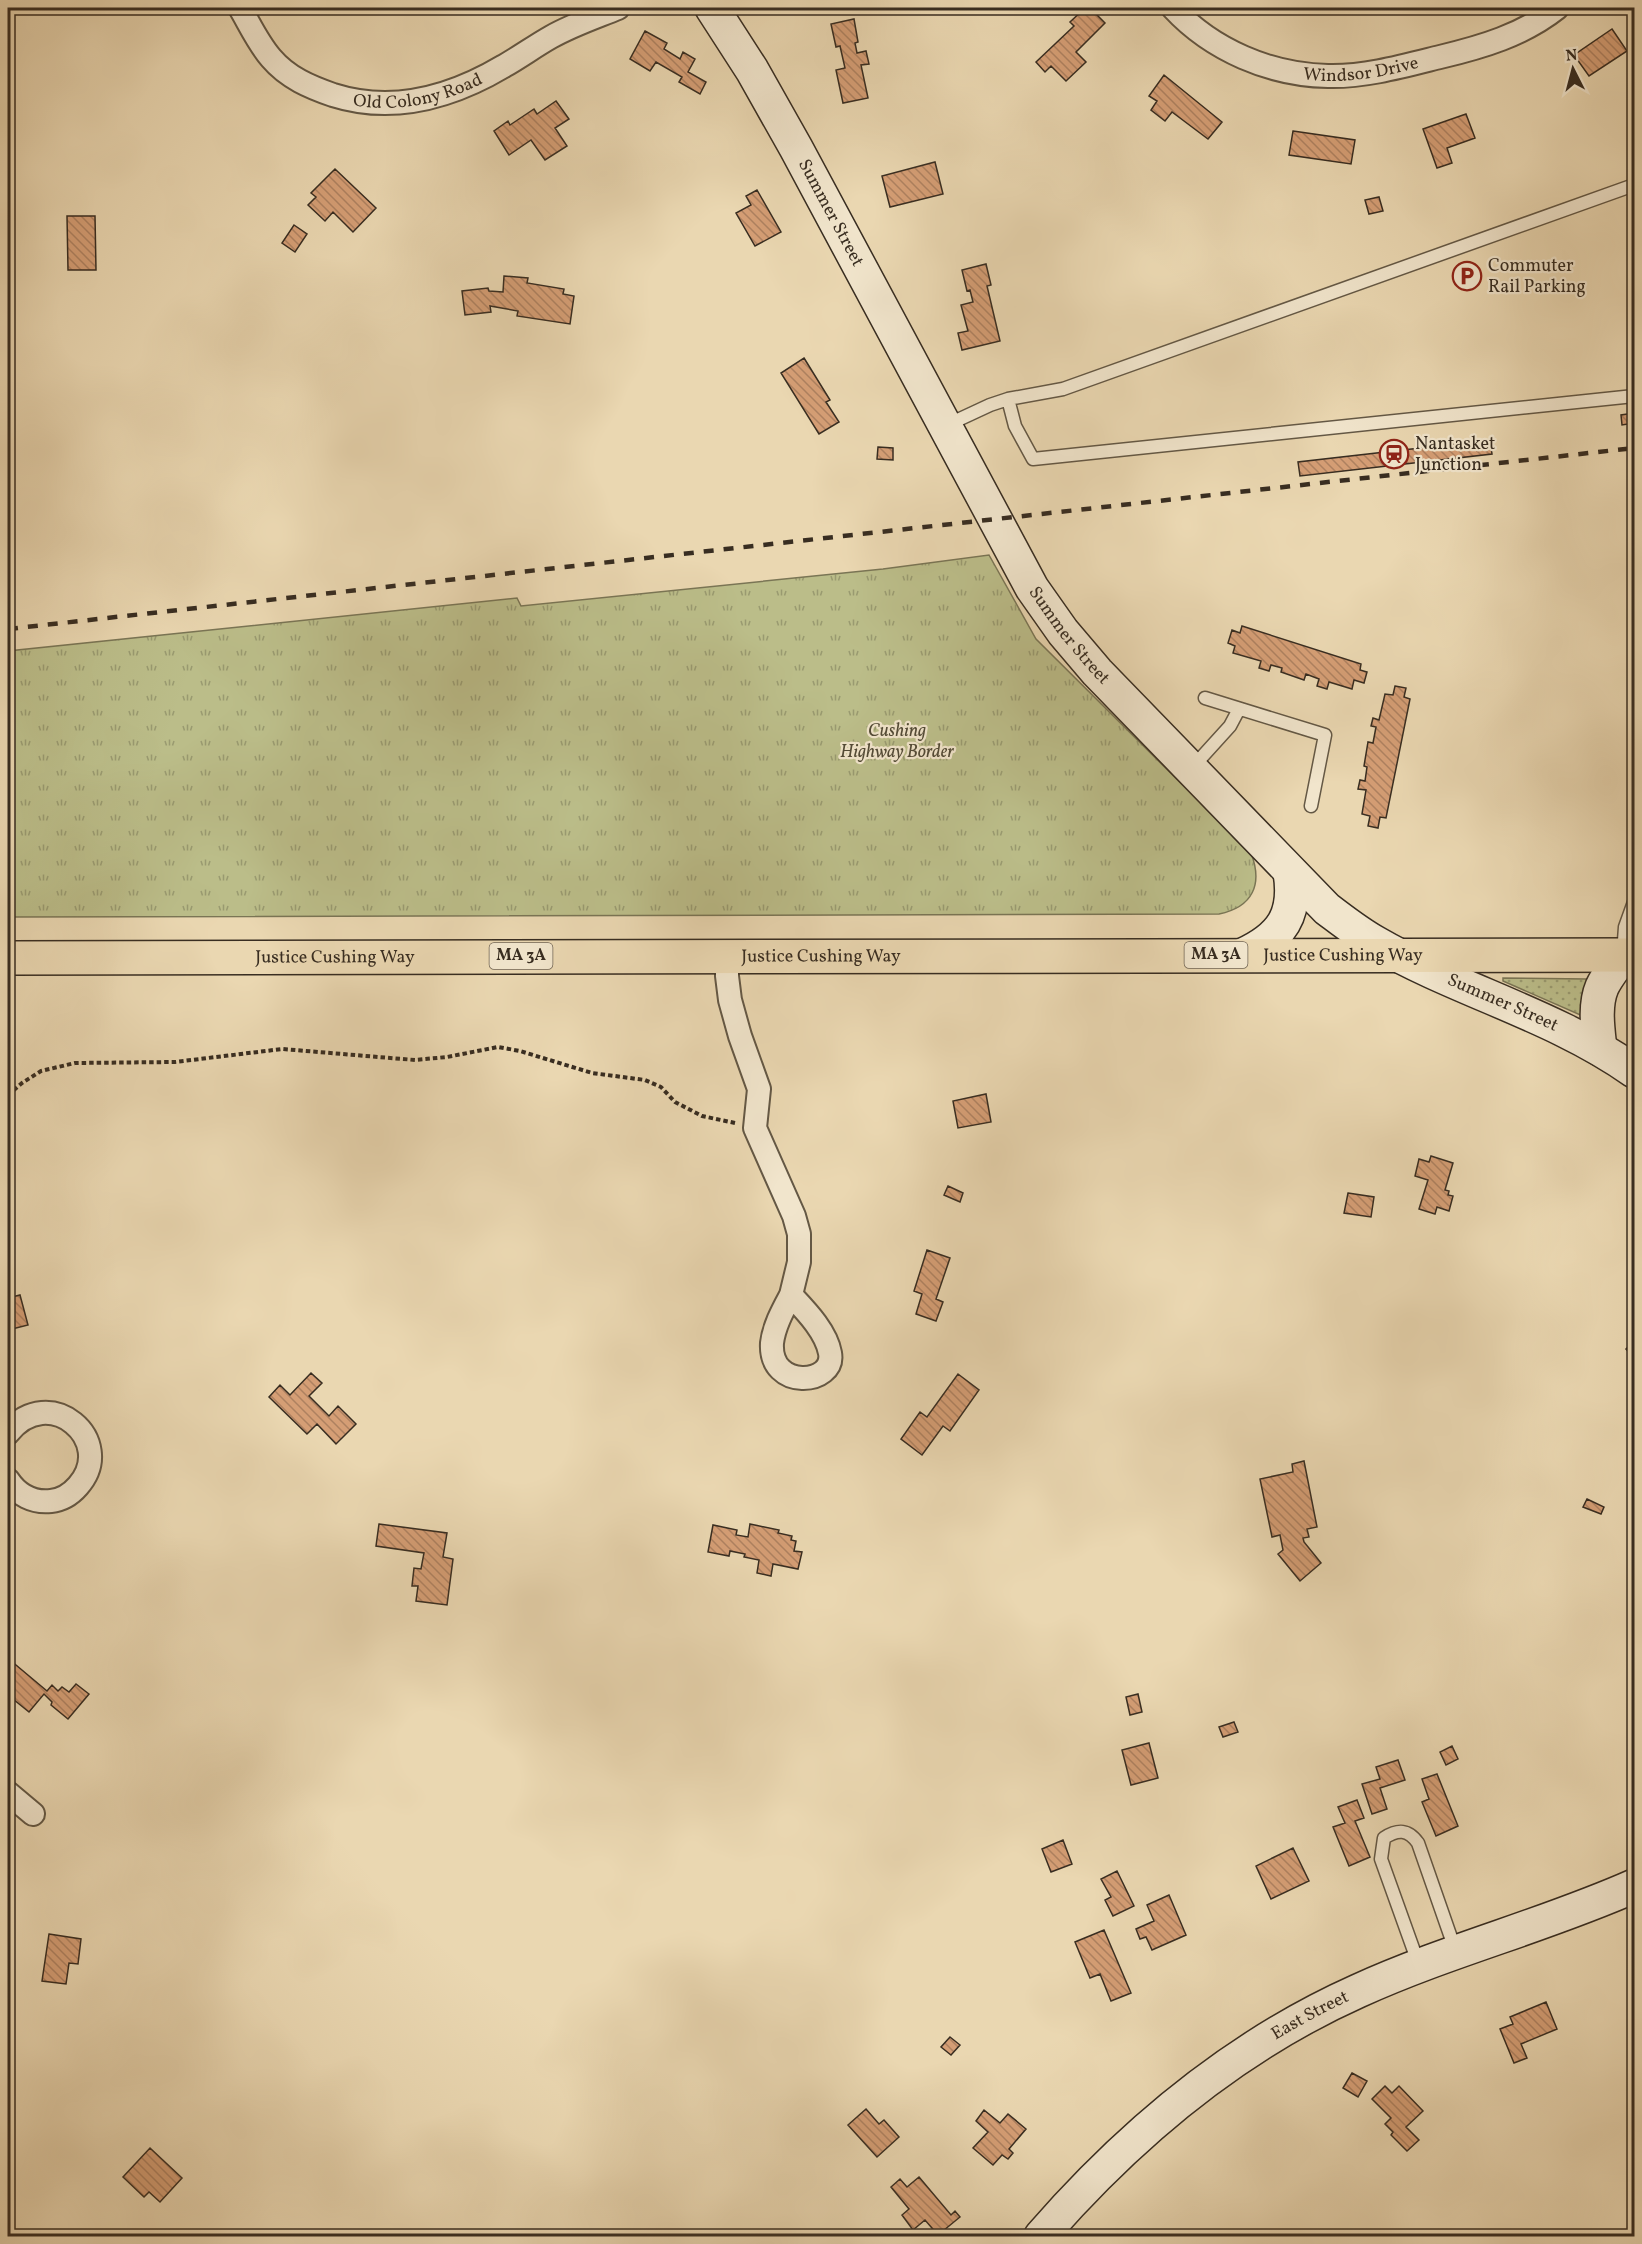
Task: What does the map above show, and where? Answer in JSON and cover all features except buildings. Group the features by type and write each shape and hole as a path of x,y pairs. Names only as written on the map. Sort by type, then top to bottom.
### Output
{"main road":[{"name":"Justice Cushing Way","path":"8,958 1629,955"}],"street":[{"name":"Old Colony Road","path":"240,8 272,60 302,83 340,97 368,102 396,103 424,100 477,81 551,37 618,8"},
{"name":"Summer Street","path":"712,8 775,110 929,399 946,425 1015,558 1047,611 1097,672 1290,872 1327,909 1352,928 1398,955 1600,1049 1635,1071"},
{"name":"Windsor Drive","path":"1173,8 1204,35 1231,52 1261,65 1293,73 1328,76 1394,68 1477,48 1525,29 1557,8"},
{"path":"1243,955 1262,946 1287,920 1292,904 1293,888 1290,872"},
{"path":"1600,1049 1599,998 1607,979 1629,955"},
{"path":"727,956 730,1000 759,1089 754,1122 756,1132 797,1225 800,1244 799,1262 791,1295"},
{"path":"8,1433 26,1417 48,1412 70,1420 79,1428 89,1448 90,1460 83,1481 66,1496 43,1502 21,1494 9,1486"},
{"path":"8,1793 33,1814"},
{"name":"East Street","path":"1041,2236 1113,2160 1182,2100 1215,2075 1296,2022 1359,1990 1574,1911 1635,1886"}],"lane":[{"path":"946,425 1008,399 1063,389 1635,185"},
{"path":"1008,399 1016,426 1033,459 1635,396"},
{"path":"1205,698 1325,735 1311,806"},
{"path":"1190,770 1220,739 1239,709"},
{"path":"1629,955 1625,927 1635,902"},
{"path":"1420,1966 1381,1859 1383,1838 1394,1832 1405,1831 1413,1835 1418,1843 1456,1953"}],"path":[{"path":"8,1095 41,1071 75,1063 175,1062 276,1049 426,1060 498,1047 520,1050 592,1073 645,1080 661,1087 675,1102 702,1116 730,1123 754,1122"}],"green space":[{"name":"Cushing Highway Border","path":"989,555 1036,639 1251,853 1256,875 1255,884 1247,900 1240,906 1219,914 8,917 8,651 517,598 521,606 883,569"},
{"path":"1503,978 1587,979 1585,1017 1503,981"}],"railway":[{"path":"8,629 1634,448"}],"place":[{"name":"Commuter Rail Parking","path":"1467,276"},
{"name":"Nantasket Junction","path":"1394,454"}]}
